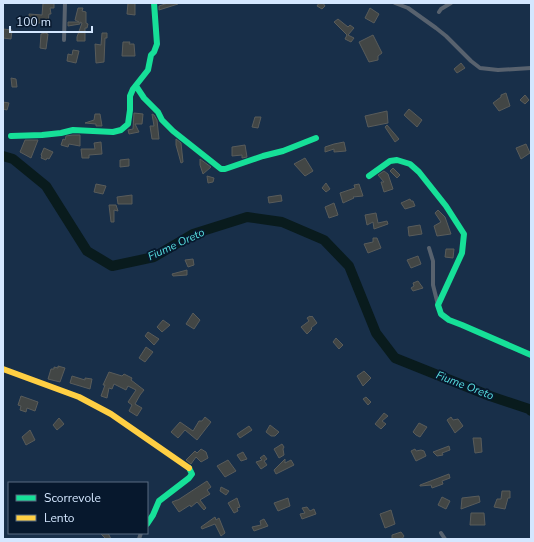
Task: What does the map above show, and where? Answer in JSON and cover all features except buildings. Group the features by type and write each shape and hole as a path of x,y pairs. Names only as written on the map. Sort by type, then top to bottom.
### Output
{"street":[{"path":"64,40 65,3"},
{"path":"11,136 42,135 73,130 113,132 121,130 128,124 130,96 133,89 148,70 151,55 157,44 154,3"},
{"path":"395,3 408,8 436,28 480,68 498,70 531,68"},
{"path":"439,12 450,3"},
{"path":"136,86 144,98 158,112 162,120 173,131 220,169 225,169 283,151 316,138"},
{"path":"370,176 390,161 397,160 410,164 419,172 446,206 464,234 462,254 438,305"},
{"path":"429,248 433,261 433,285 440,314 446,319 531,355"},
{"path":"3,369 79,397 111,414 190,469 192,474 189,478 159,501 148,522"},
{"path":"441,533 445,539"}],"waterway":[{"name":"Fiume Oreto","path":"3,156 13,159 46,186 87,251 112,266 154,257 193,234 247,217 282,222 324,240 349,266 376,333 395,358 531,411"}],"traffic: fast":[{"path":"11,136 42,135 73,130 113,132 121,130 128,124 130,96 133,89 148,70 151,55 157,44 154,3"},
{"path":"136,86 144,98 158,112 162,120 173,131 221,169 283,151 316,138"},
{"path":"369,176 390,161 397,160 410,164 419,172 446,206 464,234 462,253 438,305 441,314 449,320 531,355"},
{"path":"148,522 159,501 189,478 192,474 189,468"}],"traffic: slow":[{"path":"3,369 79,397 111,414 189,468"}]}
